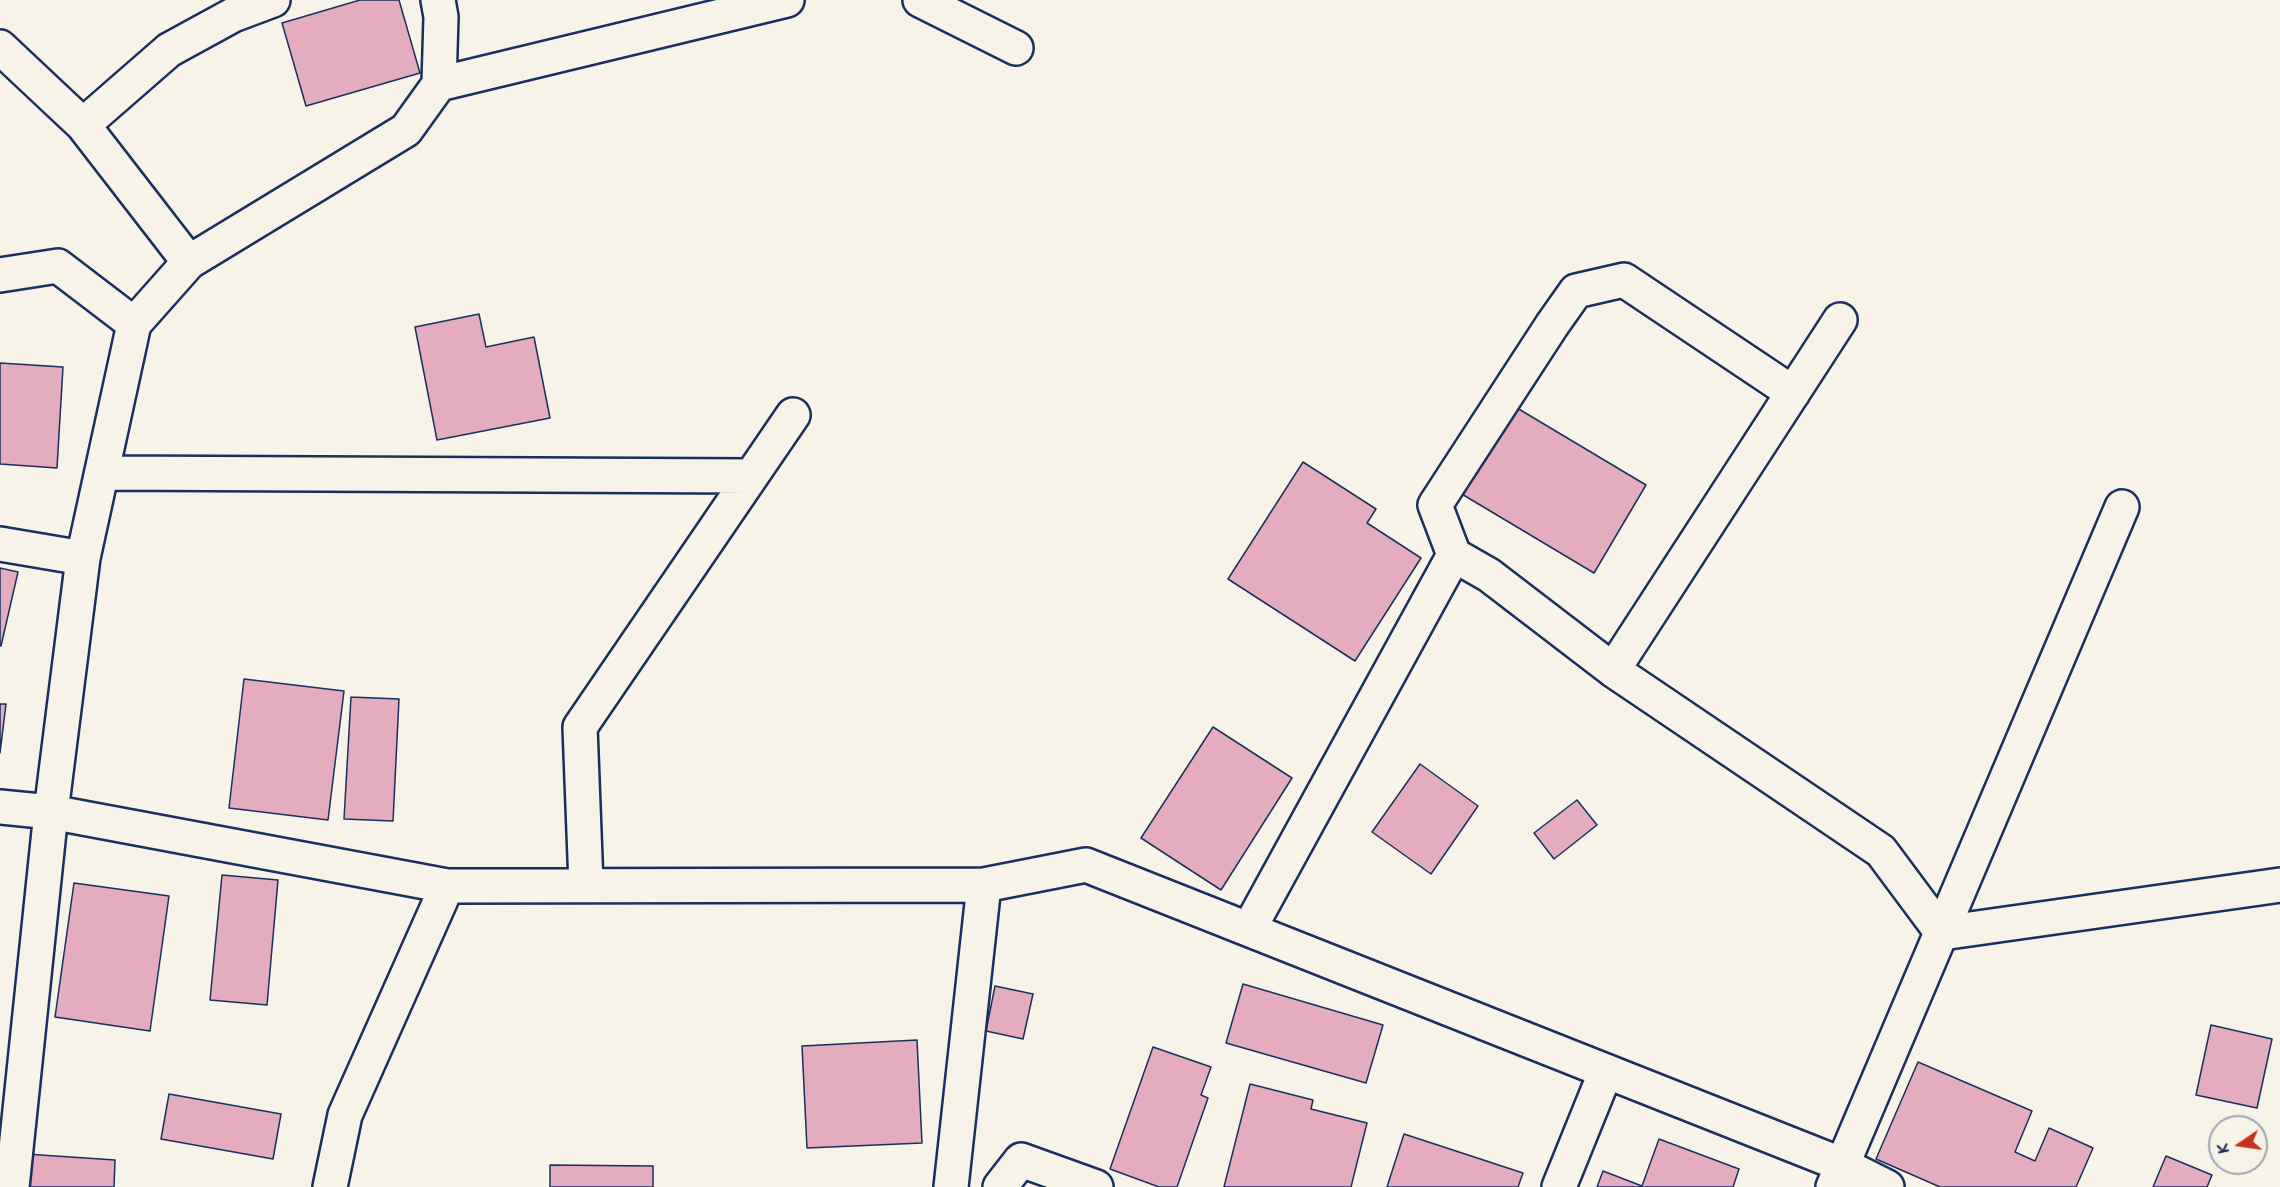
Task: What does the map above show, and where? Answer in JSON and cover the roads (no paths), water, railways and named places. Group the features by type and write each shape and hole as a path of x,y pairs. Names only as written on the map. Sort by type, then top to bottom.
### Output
{"street":[{"path":"83,125 169,50 233,15 273,0"},
{"path":"12,1187 51,812 83,558 134,324 189,262 406,130 439,84 441,17 438,0"},
{"path":"439,84 787,0"},
{"path":"921,0 1016,48"},
{"path":"0,47 83,125 189,262"},
{"path":"0,275 58,266 134,324"},
{"path":"1793,393 1624,280 1576,291 1435,505 1454,555 1488,575 1613,669 1881,851 1942,933"},
{"path":"1613,669 1840,320"},
{"path":"586,885 580,727 793,415"},
{"path":"103,473 751,476"},
{"path":"1838,1176 2122,507"},
{"path":"0,544 83,558"},
{"path":"1249,929 1454,555"},
{"path":"0,807 51,812 447,886 984,885 1086,865 1606,1071 1838,1176 1887,1187"},
{"path":"951,1187 984,885"},
{"path":"1942,933 2280,885"},
{"path":"330,1187 345,1114 447,886"},
{"path":"1559,1187 1606,1071"},
{"path":"1000,1187 1021,1161 1096,1187"}]}
